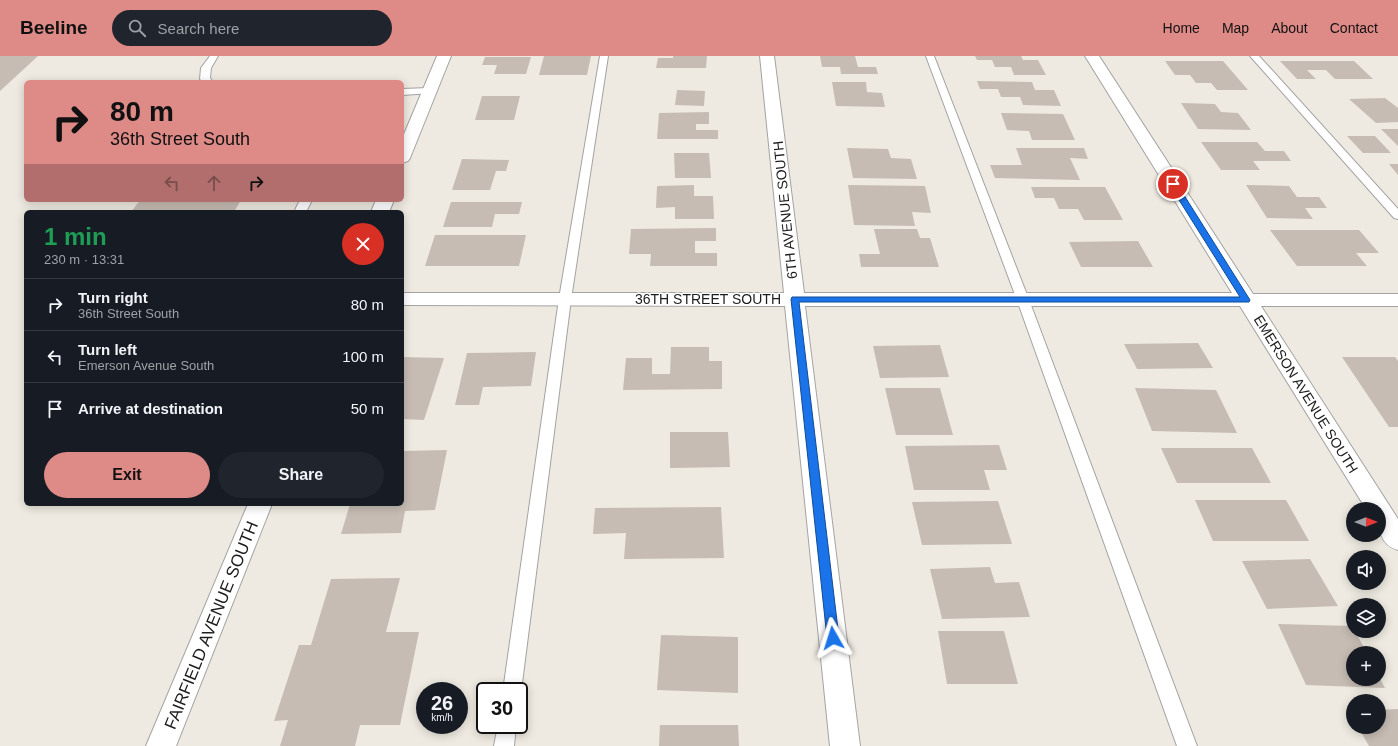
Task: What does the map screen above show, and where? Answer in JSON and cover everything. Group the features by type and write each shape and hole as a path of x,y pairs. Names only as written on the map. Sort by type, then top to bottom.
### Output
{"street":[{"path":"404,153 444,56"},
{"name":"6TH AVENUE SOUTH","path":"767,56 845,746"},
{"name":"EMERSON AVENUE SOUTH","path":"1092,56 1375,502"},
{"name":"36TH STREET SOUTH","path":"404,299 1398,300"},
{"name":"FAIRFIELD AVENUE SOUTH","path":"161,746 259,506"},
{"name":"EMERSON AVENUE SOUTH","path":"1386,520 1398,540"}],"lane":[{"path":"206,80 206,68 214,56"},
{"path":"513,682 565,299 604,56"},
{"path":"930,56 1023,300 1187,746"},
{"path":"1254,56 1398,216"},
{"path":"404,92 429,92"},
{"path":"504,746 506,734"}],"building":[{"path":"0,56 38,56 0,91"},
{"path":"544,56 591,56 587,75 539,75"},
{"path":"673,56 707,56 706,68 656,68 658,58 673,58"},
{"path":"820,56 855,56 858,67 876,67 878,74 841,74 840,67 822,67"},
{"path":"975,56 1021,56 1023,60 1038,60 1046,75 1014,75 1011,67 995,67 992,60 977,60"},
{"path":"485,57 531,57 526,74 494,74 497,65 482,65"},
{"path":"1165,61 1223,61 1248,90 1217,90 1211,83 1196,83 1190,75 1175,75"},
{"path":"1280,61 1354,61 1373,79 1335,79 1326,70 1307,70 1316,79 1297,79"},
{"path":"977,81 1032,82 1035,90 1054,90 1061,106 1023,105 1020,97 1001,97 998,89 980,89"},
{"path":"832,82 866,82 867,92 882,93 885,107 836,106"},
{"path":"677,90 705,91 704,106 675,105"},
{"path":"482,96 520,96 514,120 475,120"},
{"path":"1385,98 1398,108 1398,122 1376,123 1349,99"},
{"path":"1181,103 1215,104 1221,112 1238,113 1251,130 1198,129"},
{"path":"709,112 709,124 696,124 696,130 718,130 718,139 657,139 659,113"},
{"path":"1001,113 1063,114 1075,140 1032,140 1029,131 1007,130"},
{"path":"1381,129 1398,129 1398,146"},
{"path":"1347,136 1375,136 1391,153 1363,153"},
{"path":"1201,142 1257,142 1265,151 1284,151 1291,161 1253,161 1260,170 1221,170"},
{"path":"847,148 888,149 891,158 911,159 917,179 853,178"},
{"path":"1016,148 1084,148 1088,159 1070,158 1080,180 995,178 990,165 1022,165"},
{"path":"674,153 709,153 711,178 675,178"},
{"path":"462,159 509,160 506,171 496,171 490,190 452,190"},
{"path":"1389,164 1398,164 1398,175"},
{"path":"694,185 694,196 713,196 714,219 675,219 675,207 656,208 657,186"},
{"path":"848,185 925,186 931,213 912,212 915,226 854,225"},
{"path":"1246,185 1289,186 1297,197 1319,197 1327,208 1305,208 1313,219 1267,218"},
{"path":"1031,187 1105,187 1123,220 1084,220 1078,209 1059,209 1054,198 1035,198"},
{"path":"138,202 240,202 235,210 132,210"},
{"path":"451,202 522,202 519,214 495,214 492,227 443,227"},
{"path":"716,228 716,241 695,241 695,253 717,253 717,266 650,266 651,254 629,254 631,229"},
{"path":"874,229 917,229 920,238 930,238 939,267 861,267 859,254 880,254"},
{"path":"1270,230 1359,230 1379,253 1356,253 1367,266 1297,266"},
{"path":"435,235 526,235 519,266 425,266"},
{"path":"1138,241 1153,267 1081,267 1069,242"},
{"path":"1198,343 1213,368 1137,369 1124,344"},
{"path":"940,345 949,377 880,378 873,346"},
{"path":"671,347 709,347 709,361 722,361 722,389 623,390 626,358 652,358 652,374 670,374"},
{"path":"536,352 531,386 483,387 479,405 455,405 467,353"},
{"path":"404,357 444,358 424,420 404,419"},
{"path":"1342,357 1395,357 1398,361 1398,427 1389,427"},
{"path":"885,388 940,388 953,435 896,435"},
{"path":"1135,388 1216,390 1237,433 1152,431"},
{"path":"670,432 728,432 730,467 670,468"},
{"path":"999,445 1007,470 984,470 990,490 914,490 905,446"},
{"path":"1161,448 1252,448 1271,483 1177,483"},
{"path":"447,450 435,510 405,511 401,533 341,534 349,506 404,506 404,451"},
{"path":"1195,500 1286,500 1309,541 1213,541"},
{"path":"998,501 1012,544 922,545 912,502"},
{"path":"721,507 724,558 624,559 626,533 593,534 595,508"},
{"path":"1310,559 1338,606 1267,609 1242,561"},
{"path":"990,567 995,583 1019,582 1030,617 942,619 930,569"},
{"path":"400,578 386,632 419,632 400,725 360,725 355,746 280,746 288,720 274,721 299,645 311,645 331,579"},
{"path":"1278,624 1346,626 1346,638 1359,638 1363,646 1346,646 1346,686 1384,686 1385,688 1306,685"},
{"path":"938,631 1004,631 1018,684 947,684"},
{"path":"661,635 738,637 738,693 657,690"},
{"path":"1398,709 1398,746 1369,746 1362,734 1386,734 1386,710"},
{"path":"660,725 738,725 739,746 659,746"}],"route":[{"path":"833,638 795,299 1246,300 1173,184"}]}
